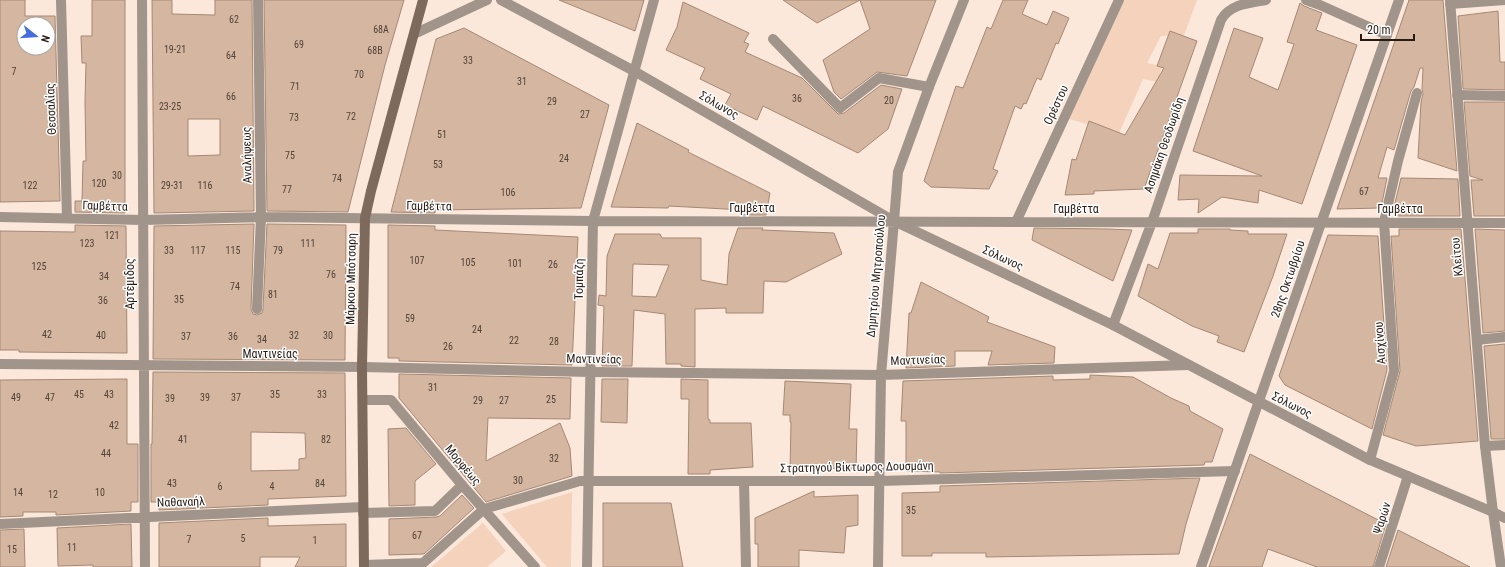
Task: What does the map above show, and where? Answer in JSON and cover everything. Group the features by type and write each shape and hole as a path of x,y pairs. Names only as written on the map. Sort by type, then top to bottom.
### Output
{"main road":[{"name":"Μάρκου Μπότσαρη","path":"364,566 362,367 365,218 371,190 423,0"}],"street":[{"name":"Θεσσαλίας","path":"61,0 67,218"},
{"name":"Αρτέμιδος","path":"142,0 144,567"},
{"name":"Αναλήψεως","path":"257,309 261,217 258,0"},
{"path":"414,34 487,0"},
{"name":"Σόλωνος","path":"501,0 634,71 894,221 1113,325 1370,460 1505,518"},
{"name":"Τομπάζη","path":"587,567 593,221 654,0"},
{"name":"Δημητρίου Μητροπούλου","path":"878,567 880,375 898,172 929,87 964,0"},
{"name":"Ορέστου","path":"1016,222 1119,0"},
{"name":"Ασημάκη Θεοδωρίδη","path":"1113,325 1152,222 1223,16 1236,6 1266,0"},
{"path":"1306,0 1387,35"},
{"name":"28ης Οκτωβρίου","path":"1201,567 1399,0"},
{"path":"1450,2 1505,0"},
{"name":"Κλείτου","path":"1450,2 1485,446 1501,567"},
{"path":"773,39 840,108 879,78 929,87"},
{"name":"Αισχίνου","path":"1370,460 1394,371 1384,222 1398,161 1417,94"},
{"path":"1457,95 1505,96"},
{"name":"Γαμβέττα","path":"0,218 143,220 261,217 593,221 1505,222"},
{"path":"1477,340 1505,337"},
{"name":"Μαντινείας","path":"0,364 362,367 591,372 880,375 1188,365"},
{"name":"Μορφέως","path":"363,400 391,400 462,485 535,567"},
{"path":"1485,446 1505,445"},
{"name":"Στρατηγού Βίκτωρος Δουσμάνη","path":"484,508 580,481 880,481 1235,471"},
{"name":"Ψαρών","path":"1379,567 1408,476"},
{"path":"744,481 746,567"},
{"name":"Ναθαναήλ","path":"0,524 144,517 363,510 435,511 462,485"},
{"path":"364,566 423,563 484,508"}],"shaded area":[{"path":"1123,0 1197,0 1184,35 1161,36 1147,63 1162,66 1158,82 1143,79 1119,133 1069,119"},
{"path":"572,492 571,567 547,567 502,514"},
{"path":"483,523 506,551 487,567 431,567"}],"building":[{"path":"0,0 25,0 25,16 16,16 16,56 56,56 56,53 60,201 0,202"},
{"path":"92,0 125,0 125,213 75,212 75,201 82,201 83,161 86,161 86,63 82,63 81,36 92,36"},
{"path":"152,0 172,0 172,14 215,15 215,0 252,0 254,211 154,213","holes":["188,119 220,119 220,155 188,156"]},
{"path":"264,0 404,0 385,65 348,212 267,211"},
{"path":"559,0 644,0 635,31"},
{"path":"783,0 860,0 817,23"},
{"path":"860,0 936,0 907,76 877,72 841,99 834,92 823,60 870,29"},
{"path":"1003,0 1028,0 1022,14 1047,25 1053,11 1069,18 1058,44 1056,43 1041,80 1037,78 1026,104 1024,103 1021,109 1015,106 993,169 998,171 989,189 931,187 924,181 956,86 963,88 987,27 991,29"},
{"path":"1409,0 1443,0 1457,171 1418,158 1421,102 1423,94 1423,68 1420,68 1414,87 1411,91 1394,150 1387,147 1378,178 1387,178 1381,208 1337,209"},
{"path":"683,2 749,33 744,42 749,44 745,52 802,78 838,114 844,113 881,85 902,89 888,129 858,153 763,106 757,120 725,105 731,94 700,79 705,68 666,50 677,27"},
{"path":"1300,3 1322,13 1316,30 1357,45 1302,204 1259,190 1258,203 1222,197 1198,213 1199,199 1178,200 1180,175 1262,176 1193,151 1234,28 1263,38 1249,77 1278,90 1294,44 1287,42"},
{"path":"1498,11 1500,62 1505,62 1505,90 1463,89 1458,16"},
{"path":"464,28 609,105 581,208 435,210 435,213 391,212 436,39"},
{"path":"1170,31 1197,41 1144,189 1094,191 1094,194 1065,195 1072,159 1076,160 1089,121 1125,135 1164,68 1157,66"},
{"path":"1464,102 1505,102 1505,216 1474,216 1471,180 1483,180 1470,176"},
{"path":"637,123 689,150 688,152 770,193 766,215 742,215 744,210 669,206 668,208 611,207"},
{"path":"1401,178 1458,179 1460,216 1398,216 1398,207 1394,207"},
{"path":"254,224 251,309 253,314 257,315 262,313 263,309 267,224 346,225 345,360 153,359 154,226"},
{"path":"75,225 126,226 127,353 19,352 19,350 0,350 0,231 75,232"},
{"path":"388,225 435,226 435,230 578,237 572,365 399,361 399,358 388,358"},
{"path":"738,228 763,228 762,230 834,233 842,254 786,282 764,281 763,313 726,313 726,308 695,309 695,367 681,366 681,364 666,364 665,314 634,310 632,366 602,366 604,306 598,305 599,295 606,296 607,256 615,234 660,234 662,238 701,238 701,280 727,285 729,254","holes":["633,264 669,265 656,297 632,296"]},
{"path":"1034,228 1132,230 1113,281 1032,240"},
{"path":"1198,229 1230,229 1248,231 1248,234 1287,234 1273,276 1244,352 1217,342 1219,336 1192,326 1138,296 1148,264 1158,269 1170,233 1198,233"},
{"path":"1399,229 1461,229 1478,441 1416,446 1383,435 1400,371 1391,236 1399,236"},
{"path":"1475,229 1505,230 1505,331 1483,333"},
{"path":"1328,235 1378,236 1387,370 1372,429 1285,385 1279,376"},
{"path":"921,282 989,317 987,322 1055,347 1054,363 988,365 992,351 955,351 955,366 906,368 909,313 911,313"},
{"path":"1505,344 1505,439 1491,439 1484,346"},
{"path":"153,372 345,373 346,496 268,499 268,505 159,510 159,502 151,502","holes":["251,432 305,433 306,458 299,459 299,470 251,471"]},
{"path":"399,374 571,378 570,419 488,418 486,461 560,423 570,448 572,476 486,502 399,398"},
{"path":"1090,375 1133,377 1189,406 1190,411 1223,429 1212,462 1205,462 1204,465 940,473 906,471 906,421 901,421 903,381 1053,376 1053,380 1090,379"},
{"path":"127,379 127,444 138,444 138,502 131,502 131,511 56,515 56,512 23,512 23,516 0,517 0,380"},
{"path":"602,379 628,379 627,423 601,422"},
{"path":"681,379 708,380 708,419 710,420 710,423 751,423 753,467 710,470 710,474 688,474 689,399 681,399"},
{"path":"785,381 851,384 849,429 857,429 856,469 816,468 815,472 790,472 791,422 790,415 783,415"},
{"path":"406,428 436,464 415,481 415,505 389,506 388,429"},
{"path":"1250,454 1386,524 1373,567 1317,567 1268,549 1262,567 1209,567"},
{"path":"1200,478 1186,524 1179,554 986,557 986,553 932,553 932,556 902,556 902,493 940,492 940,486"},
{"path":"814,491 814,497 858,495 858,525 846,527 844,553 799,550 799,567 758,567 758,544 755,544 755,518"},
{"path":"462,495 474,508 424,554 389,555 389,519 440,516"},
{"path":"603,503 671,503 683,567 603,567"},
{"path":"268,518 268,526 346,524 346,567 295,567 300,557 260,557 260,567 159,567 159,523"},
{"path":"131,524 132,567 93,567 93,565 58,566 57,528"},
{"path":"24,529 25,567 0,567 0,530"},
{"path":"1398,530 1408,535 1470,567 1386,567"}]}
